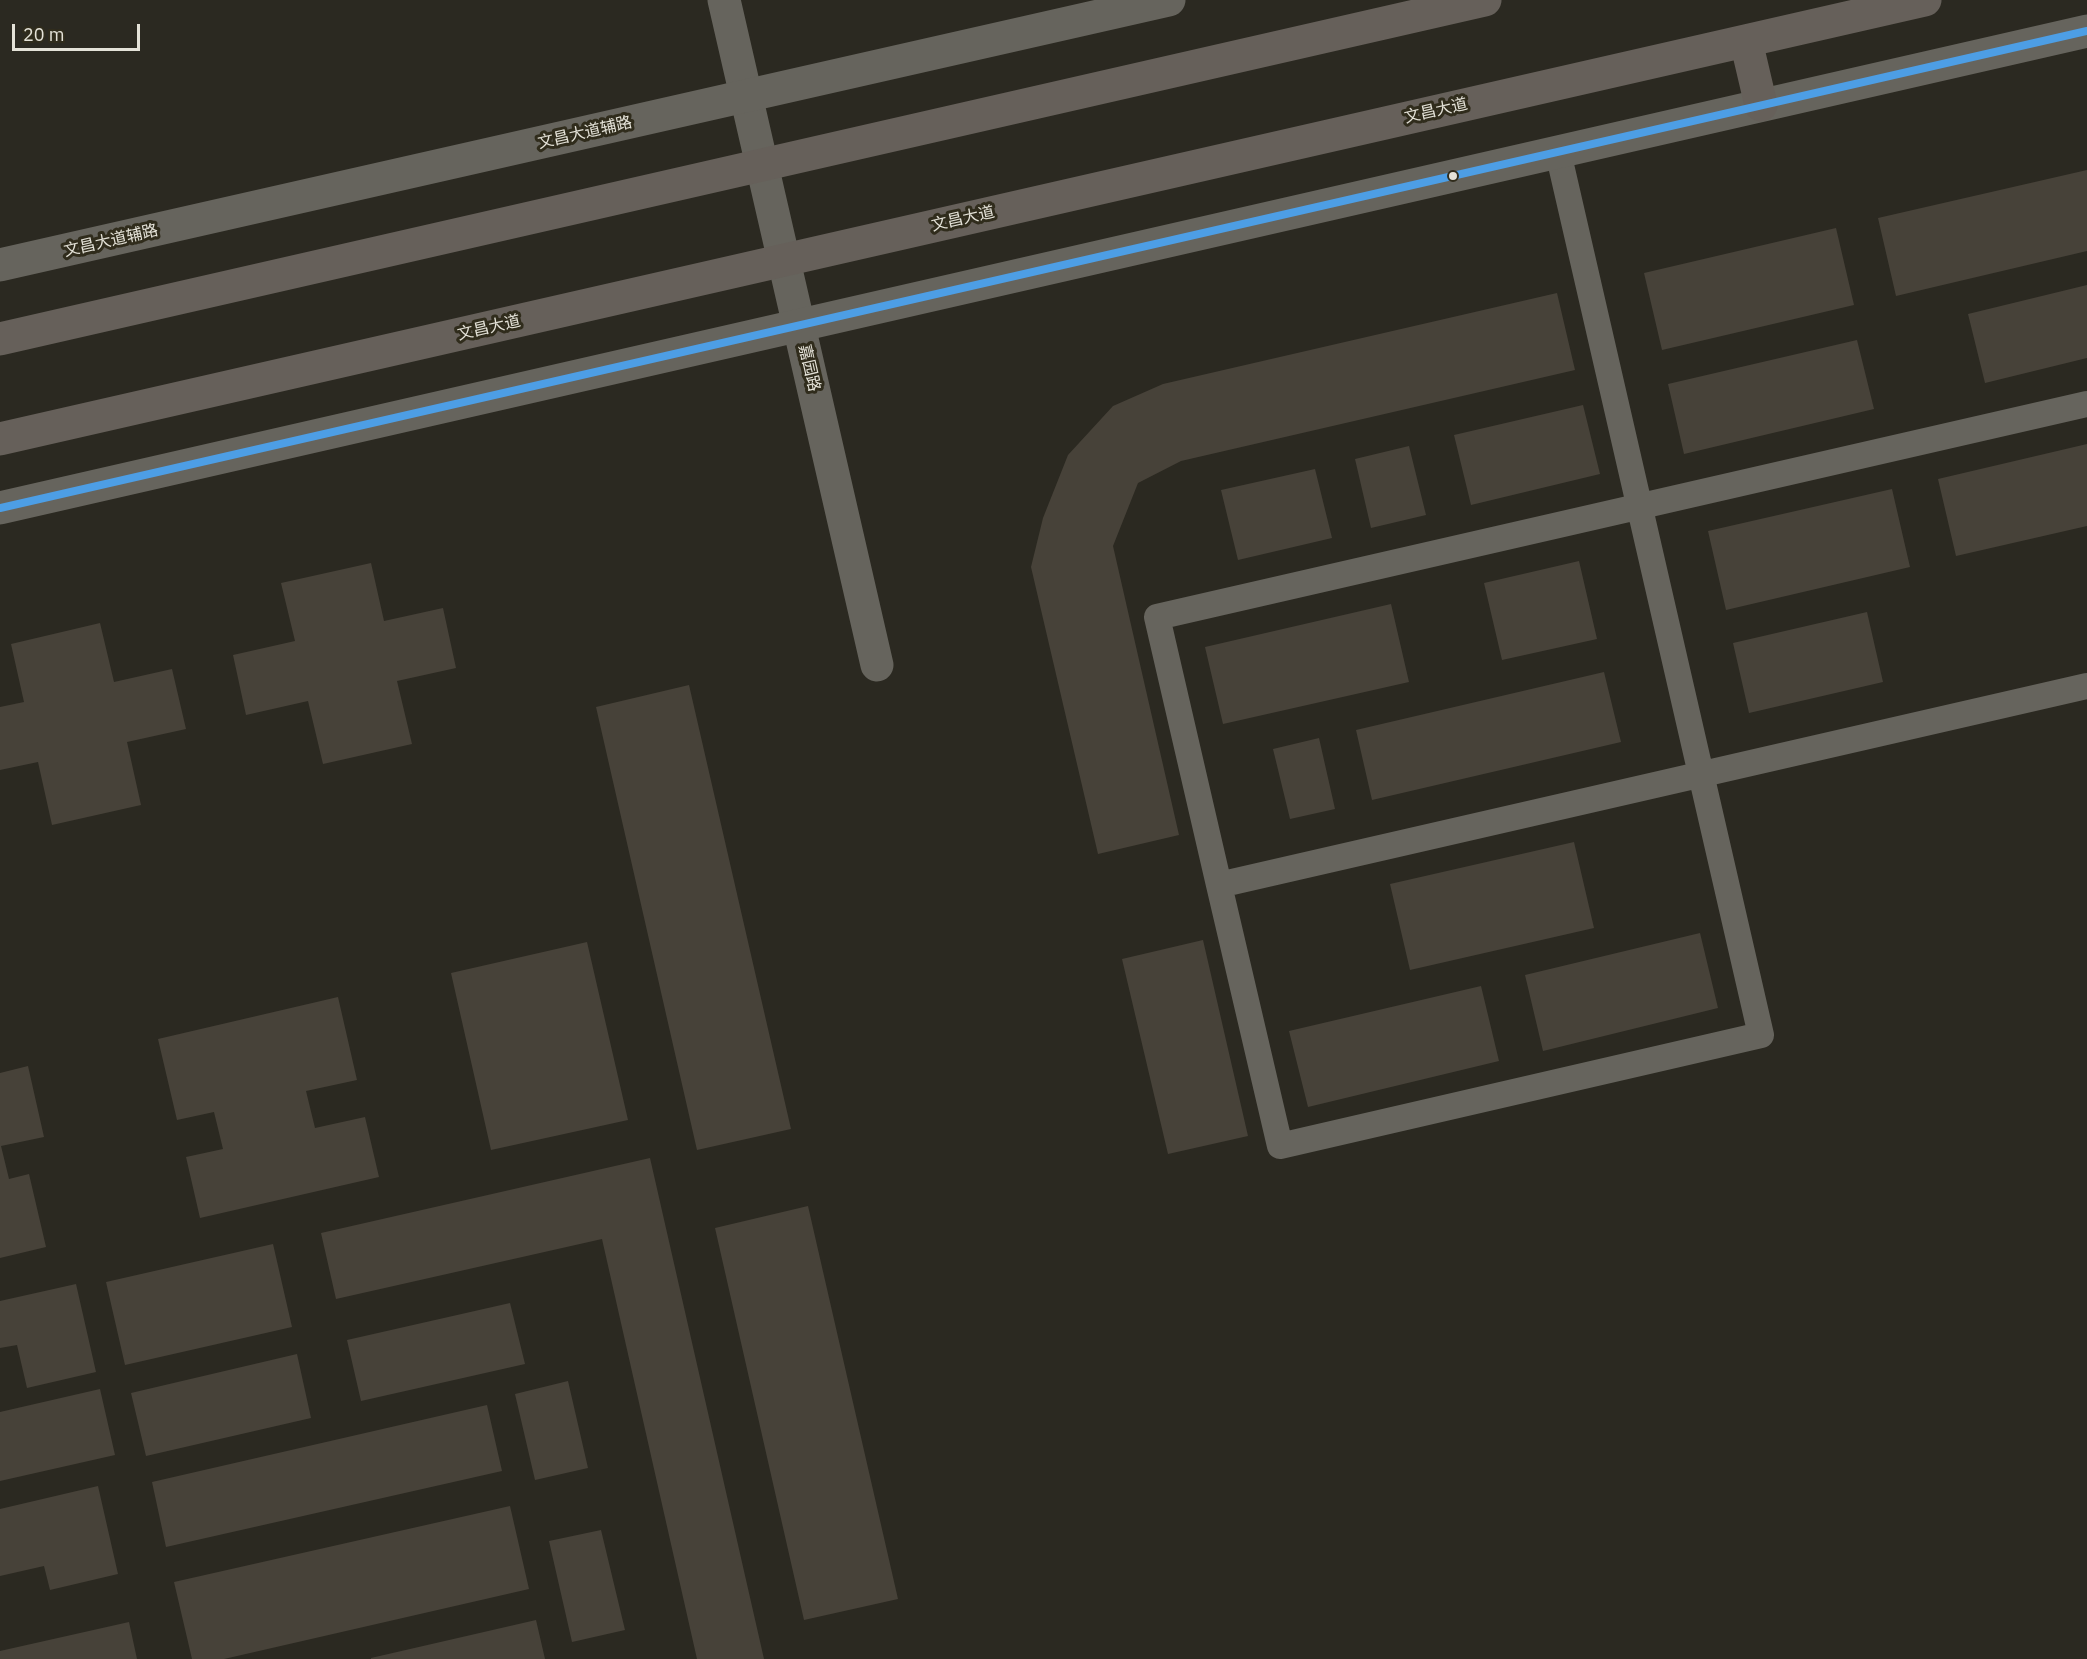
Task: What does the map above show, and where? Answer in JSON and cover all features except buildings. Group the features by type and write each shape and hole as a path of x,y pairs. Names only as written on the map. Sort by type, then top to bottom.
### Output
{"main road":[{"path":"0,339 1485,0"},
{"name":"文昌大道","path":"0,439 1925,0"},
{"path":"1746,41 1761,105"}],"street":[{"name":"嘉园路","path":"724,0 877,665"},
{"name":"文昌大道辅路","path":"0,266 1169,0"},
{"path":"0,508 2087,31"}],"lane":[{"path":"1558,152 1640,507 1702,774 1761,1035 1280,1146 1157,617 1640,507 2087,404"},
{"path":"1219,885 2087,686"}],"transit line":[{"path":"0,508 2087,31"}]}
